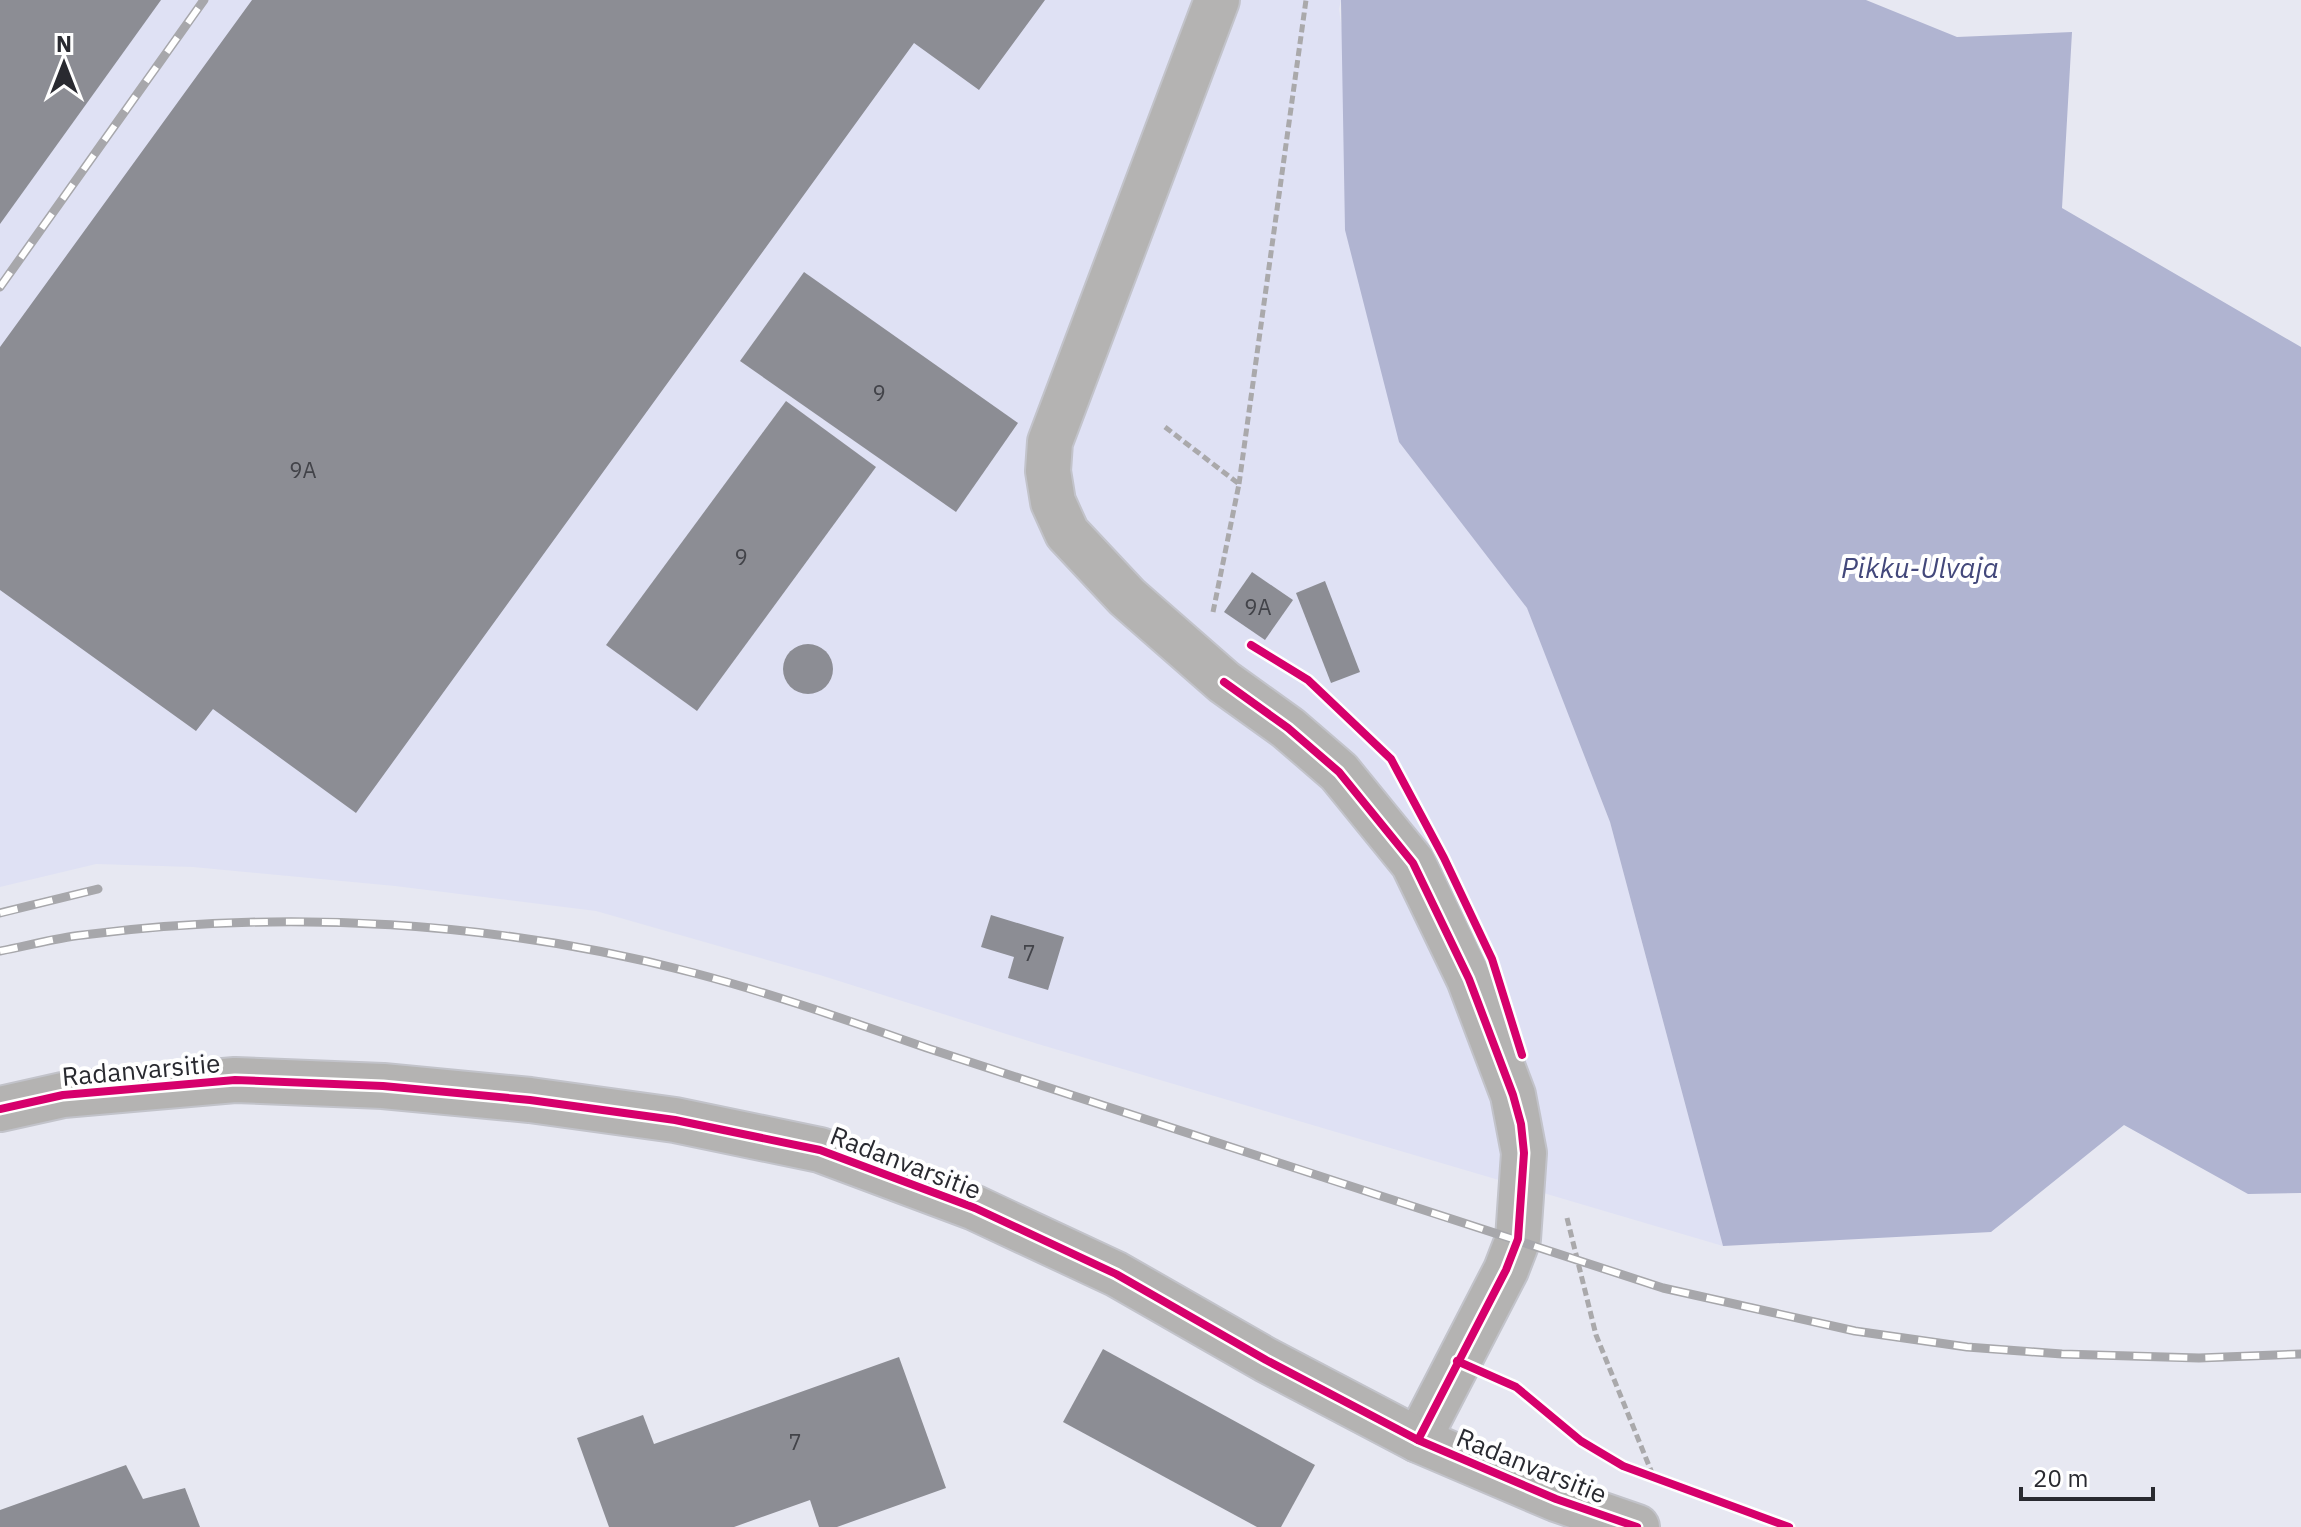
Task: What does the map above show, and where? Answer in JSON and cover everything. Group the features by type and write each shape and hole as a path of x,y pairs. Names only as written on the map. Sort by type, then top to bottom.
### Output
{"street":[{"path":"1217,0 1050,442 1048,471 1053,502 1067,533 1127,597 1224,682 1288,728 1339,772 1413,863 1469,979 1521,1124 1524,1153 1518,1239 1506,1270 1418,1440"},
{"name":"Radanvarsitie","path":"0,1109 63,1095 235,1080 383,1086 530,1100 675,1120 820,1150 975,1208 1116,1274 1266,1360 1418,1440 1556,1499 1637,1527"}],"path":[{"path":"1212,618 1239,484 1306,0"},
{"path":"1165,427 1239,484"},
{"path":"1563,1203 1596,1335 1654,1478"},
{"path":"1644,1474 1669,1483"}],"shaded area":[{"path":"0,0 1341,0 1339,9 1399,442 1527,607 1610,822 1723,1246 1038,1044 820,975 596,911 395,886 193,867 96,864 0,887"}],"water":[{"name":"Pikku-Ulvaja","path":"1341,0 1866,0 1957,37 2072,32 2062,208 2301,347 2301,1193 2248,1194 2124,1125 1991,1232 1723,1246 1610,822 1527,608 1399,442 1345,230"}],"building":[{"path":"0,0 161,0 0,224"},
{"path":"252,0 1045,0 979,90 914,43 356,813 213,709 196,731 0,590 0,347"},
{"path":"804,272 1018,423 956,512 740,361"},
{"path":"786,401 876,467 697,711 606,645"},
{"path":"1252,572 1293,600 1265,640 1224,612"},
{"path":"1325,581 1360,672 1331,683 1296,593"},
{"path":"808,644 826,651 833,669 826,687 808,694 790,687 783,669 790,651"},
{"path":"991,915 1064,937 1048,990 1008,978 1014,957 981,947"},
{"path":"1103,1349 1315,1465 1281,1527 1257,1527 1063,1422"},
{"path":"899,1357 946,1488 837,1527 819,1527 810,1500 734,1527 609,1527 577,1438 643,1415 654,1444"},
{"path":"126,1465 143,1499 185,1488 200,1527 0,1527 0,1510"}],"railway":[{"path":"0,287 204,0"},
{"path":"0,913 98,889"},
{"path":"0,951 83,935 236,923 391,925 544,941 620,955 754,990 1663,1288 1855,1331 1967,1347 2062,1354 2199,1358 2301,1354"}],"cycle path":[{"path":"1251,645 1308,680 1391,759 1444,858 1492,959 1522,1055"},
{"path":"1224,682 1288,728 1339,772 1413,863 1469,979 1521,1124 1524,1153 1518,1239 1506,1270 1418,1440"},
{"path":"0,1109 63,1095 235,1080 383,1086 530,1100 675,1120 820,1150 975,1208 1116,1274 1266,1360 1418,1440 1556,1499 1637,1527"},
{"path":"1457,1361 1516,1387 1581,1441 1623,1466 1789,1527"}]}
